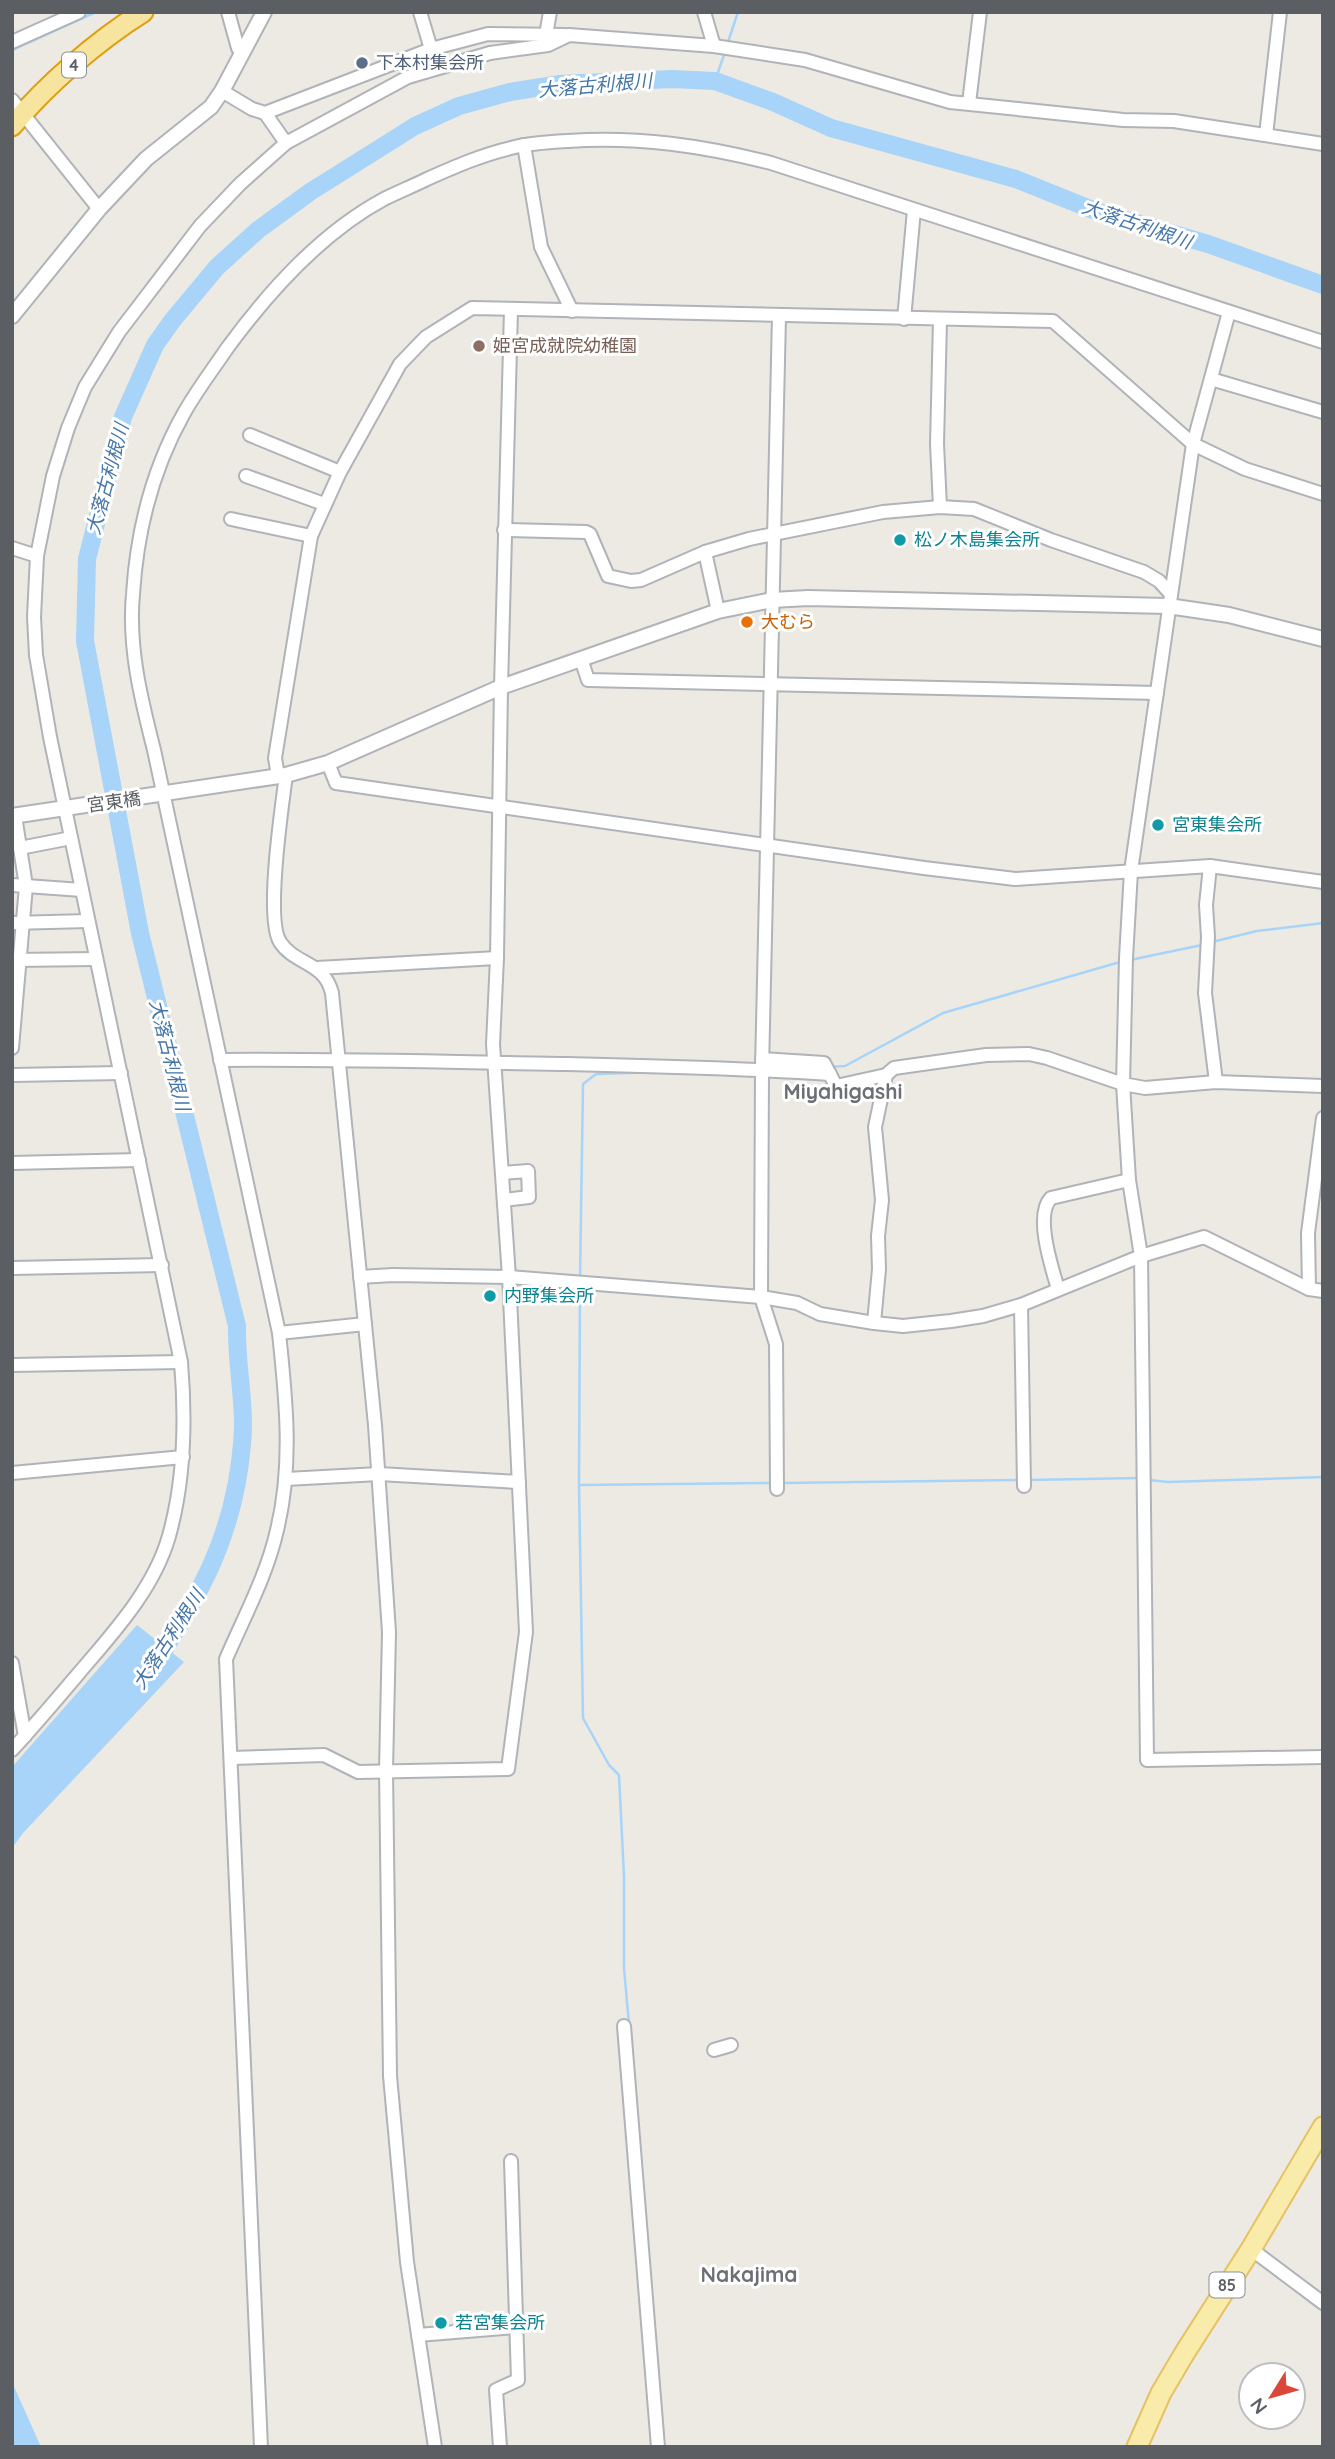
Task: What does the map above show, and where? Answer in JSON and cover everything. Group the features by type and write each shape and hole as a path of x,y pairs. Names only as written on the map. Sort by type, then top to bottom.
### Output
{"highway":[{"name":"4","path":"16,113 87,53 143,12"}],"main road":[{"name":"85","path":"1137,2447 1167,2383 1323,2127"}],"street":[{"path":"12,42 79,12"},
{"path":"228,12 238,48 242,52"},
{"path":"15,308 99,209 146,159 211,107 264,12"},
{"path":"420,12 431,49"},
{"path":"546,35 550,12"},
{"path":"704,12 714,46"},
{"path":"969,103 980,12"},
{"path":"1266,135 1280,12"},
{"path":"265,113 431,49 488,34 569,35 714,46 805,60 924,96 969,103 1123,120 1174,121 1323,144"},
{"path":"13,1748 125,1619 155,1569 168,1538 183,1457 184,1403 181,1362 65,809 36,655 34,617 37,556 53,477 85,387 119,332 200,226 240,184 286,143 408,77 490,53 548,45 569,35"},
{"path":"403,59 408,77"},
{"path":"222,91 252,109 265,113 286,143"},
{"path":"16,113 99,209"},
{"path":"261,2447 226,1659 267,1565 278,1529 286,1479 287,1408 279,1333 139,693 132,630 132,596 143,521 154,482 184,411 248,319 295,268 342,226 383,200 461,163 524,145 594,139 646,139 718,149 771,163 1323,342"},
{"path":"524,145 541,247 572,311"},
{"path":"904,319 914,210"},
{"path":"435,2447 407,2262 390,2076 386,1770 389,1632 379,1474 339,1059 329,981 317,968 288,951 275,931 276,862 282,776 275,758 311,536 324,504 400,363 426,337 472,308 1053,321 1193,444 1245,469 1323,494"},
{"path":"231,1758 324,1755 358,1772 508,1769 526,1632 509,1277 493,1044 511,310"},
{"path":"1229,312 1193,444 1131,871 1123,1084 1129,1180 1141,1256 1147,1760 1323,1757"},
{"path":"777,1489 776,1344 761,1297 762,1064 779,316"},
{"path":"940,320 937,443 940,507"},
{"path":"1211,379 1323,412"},
{"path":"250,435 340,472"},
{"path":"246,476 324,504"},
{"path":"505,530 586,531 590,534 608,576 631,581 648,579 705,552 749,539 883,512 940,507 974,509 1051,540 1144,572 1159,581 1169,600"},
{"path":"231,519 311,536"},
{"path":"12,548 37,556"},
{"path":"705,552 718,611"},
{"name":"宮東橋","path":"13,816 282,776 328,763 501,687 718,611 772,600 1169,600 1323,639"},
{"path":"580,659 587,680 1157,693"},
{"path":"328,763 336,783 901,866 1015,879 1210,866 1323,882"},
{"path":"12,1048 20,848 13,816"},
{"path":"20,848 71,838"},
{"path":"1210,866 1206,905 1208,937 1205,993 1216,1082"},
{"path":"19,886 82,890"},
{"path":"18,923 88,921"},
{"path":"317,968 497,958"},
{"path":"16,960 96,959"},
{"path":"220,1060 824,1063 836,1086 886,1075 894,1068 986,1055 1028,1055 1047,1058 1123,1084 1145,1088 1216,1082 1323,1086"},
{"path":"12,1076 121,1073"},
{"path":"874,1323 879,1281 878,1236 882,1200 875,1127 886,1075"},
{"path":"1309,1289 1308,1233 1323,1118"},
{"path":"12,1163 139,1160"},
{"path":"502,1173 528,1171 529,1197 504,1199"},
{"path":"1058,1289 1044,1222 1047,1201 1129,1180"},
{"path":"360,1278 393,1275 509,1277 761,1297 797,1303 820,1314 903,1326 983,1316 1021,1305 1141,1256 1204,1237 1309,1289 1323,1291"},
{"path":"12,1268 162,1265"},
{"path":"1021,1305 1024,1486"},
{"path":"279,1333 365,1324"},
{"path":"12,1365 181,1362"},
{"path":"12,1473 183,1457"},
{"path":"286,1479 379,1474 519,1482"},
{"path":"12,1663 25,1736"},
{"path":"624,2026 658,2447"},
{"path":"714,2050 732,2045"},
{"path":"500,2447 496,2390 518,2379 511,2161"},
{"path":"1251,2249 1323,2303"},
{"path":"418,2335 515,2327"}],"water":[{"path":"137,1625 184,1662 23,1833 12,1848 12,1767"},
{"path":"12,2382 41,2447 12,2447"}],"waterway":[{"path":"12,50 96,12"},
{"path":"728,42 738,12"},
{"path":"715,81 725,52"},
{"name":"大落古利根川","path":"153,1666 200,1588 223,1534 238,1476 243,1429 242,1400 237,1326 140,933 85,641 87,559 123,417 155,345 217,267 258,230 310,192 415,126 459,106 510,92 560,84 672,79 715,81 773,102 831,128 1016,179 1098,212 1208,244 1323,285"},
{"path":"1212,942 1257,931 1323,923"},
{"path":"1130,960 1202,945"},
{"path":"829,1067 845,1066 943,1013 1120,962"},
{"path":"580,1279 583,1084 596,1074 658,1072"},
{"path":"580,1286 579,1485 583,1718 609,1765 619,1775 624,1877 624,1968 634,2080"},
{"path":"1149,1480 1168,1482 1323,1477"},
{"path":"1027,1480 1139,1478"},
{"path":"782,1483 1020,1480"},
{"path":"579,1485 772,1483"}],"place":[{"name":"下本村集会所","path":"362,63"},
{"name":"姫宮成就院幼稚園","path":"479,346"},
{"name":"松ノ木島集会所","path":"900,540"},
{"name":"大むら","path":"747,622"},
{"name":"宮東集会所","path":"1158,825"},
{"name":"内野集会所","path":"490,1296"},
{"name":"若宮集会所","path":"441,2323"}],"district":[{"name":"Miyahigashi","path":"843,1092"},
{"name":"Nakajima","path":"749,2275"}]}
